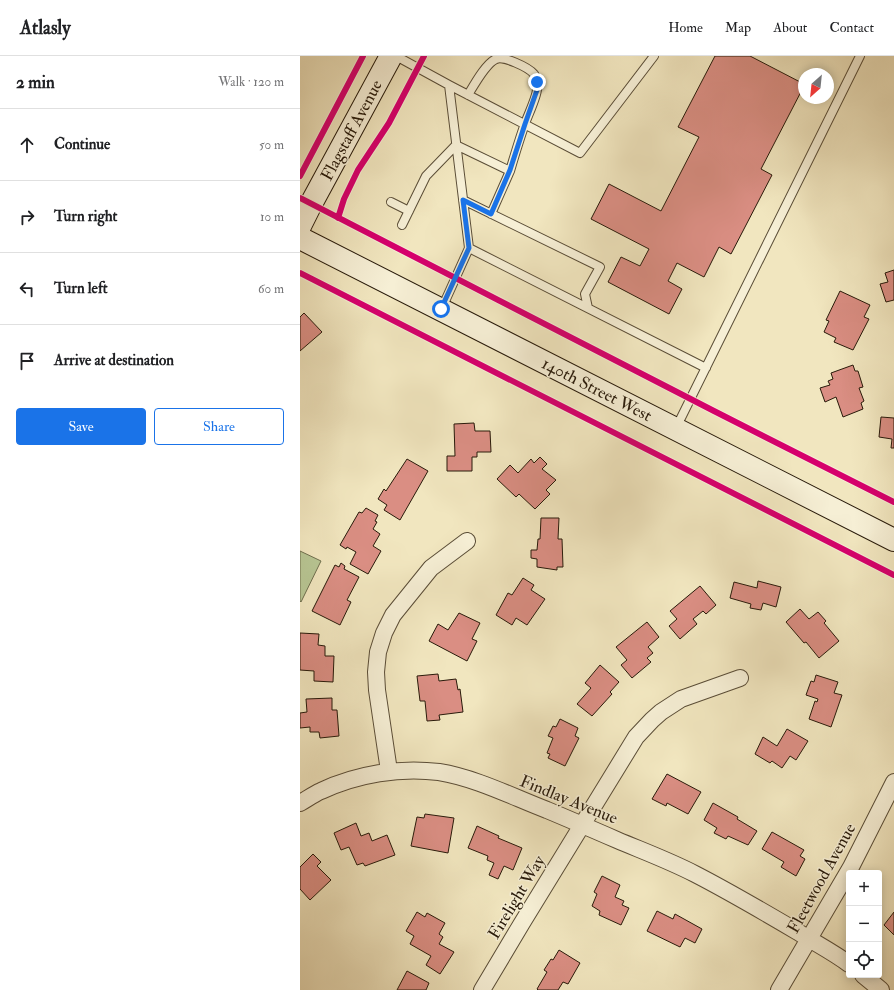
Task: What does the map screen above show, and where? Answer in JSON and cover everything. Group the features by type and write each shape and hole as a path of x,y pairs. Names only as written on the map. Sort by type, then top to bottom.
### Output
{"street":[{"name":"Flagstaff Avenue","path":"300,226 391,56"},
{"name":"140th Street West","path":"300,238 894,540"},
{"path":"389,772 377,690 376,672 378,652 384,633 393,615 431,568 467,541"},
{"name":"Firelight Way","path":"482,990 582,824 632,743 643,729 661,712 681,698 740,678"},
{"name":"Findlay Avenue","path":"300,803 321,791 342,782 366,775 414,771 439,772 463,778 582,824 654,855 694,874 772,916 809,939"},
{"name":"Fleetwood Avenue","path":"779,990 851,867 894,782"},
{"path":"809,939 846,962"},
{"path":"867,978 881,990"}],"lane":[{"path":"396,56 580,153 654,56"},
{"path":"676,429 860,56"},
{"path":"468,95 488,64 500,57 526,68 535,75 537,82 537,90 510,170 491,214"},
{"path":"441,309 469,248 449,84"},
{"path":"456,145 510,170"},
{"path":"402,225 426,176 456,145"},
{"path":"463,200 600,267 585,294 588,308"},
{"path":"391,202 409,211"},
{"path":"469,248 706,368"}],"green space":[{"path":"300,551 321,561 301,602 300,601"}],"building":[{"path":"715,56 750,56 798,81 798,98 761,169 772,175 731,254 719,247 704,277 677,263 668,281 682,289 669,314 608,282 621,257 640,266 649,249 591,219 609,184 661,211 699,137 678,127"},
{"path":"894,270 894,300 886,302 880,284 888,282 885,273"},
{"path":"840,291 870,305 864,317 869,319 853,350 834,342 836,338 824,332 829,321 826,320"},
{"path":"304,313 322,332 300,351 300,317"},
{"path":"853,365 855,371 858,371 863,387 859,388 864,401 861,403 863,409 843,417 836,397 825,402 820,388 830,385 828,381 833,379 831,373"},
{"path":"881,417 894,418 894,448 891,448 892,439 879,437"},
{"path":"474,423 475,431 490,431 491,452 477,452 477,457 472,457 472,471 447,471 447,456 455,456 454,424"},
{"path":"540,457 547,464 542,469 556,480 546,490 550,494 535,509 519,494 516,497 497,479 510,465 518,473 531,459 534,463"},
{"path":"407,459 428,471 400,520 384,510 387,505 378,499 384,489 386,491"},
{"path":"366,508 378,515 375,521 377,522 373,529 380,534 373,546 381,551 368,574 350,564 356,552 347,547 346,549 340,545 359,512 362,513"},
{"path":"541,518 559,518 558,539 562,539 563,567 557,567 557,570 537,567 537,559 531,558 531,550 537,550 538,539 540,539"},
{"path":"341,563 345,566 344,569 359,577 347,600 351,602 340,625 312,611 335,565 339,567"},
{"path":"523,578 534,585 531,590 545,599 527,625 516,618 512,625 496,615 508,593 512,595"},
{"path":"758,581 781,587 776,607 763,603 761,610 750,608 751,604 730,598 734,582 757,588"},
{"path":"700,586 716,605 706,614 703,611 693,619 697,624 680,639 669,626 677,619 670,611"},
{"path":"800,609 809,619 818,612 826,621 824,623 839,641 819,658 806,642 804,643 786,622"},
{"path":"459,613 480,623 472,639 477,641 467,661 429,641 438,624 448,630"},
{"path":"647,622 659,637 648,647 653,653 647,658 651,662 632,678 621,665 627,660 616,647"},
{"path":"300,633 319,634 318,645 325,646 325,656 334,656 333,682 314,681 314,671 300,670"},
{"path":"600,665 619,682 610,692 612,694 592,716 577,704 591,688 585,683"},
{"path":"438,674 439,681 456,679 458,690 460,689 463,712 439,715 440,720 427,721 425,701 420,701 417,676"},
{"path":"816,675 838,682 834,693 842,695 831,727 809,719 815,701 817,702 818,699 806,695 811,681 814,682"},
{"path":"332,698 332,710 337,710 339,736 320,738 319,732 310,732 310,727 300,728 300,713 307,712 306,699"},
{"path":"560,719 578,728 575,736 579,738 565,766 548,758 550,754 547,753 553,738 548,736 553,726 556,727"},
{"path":"787,729 808,741 796,760 790,756 782,768 772,761 770,763 755,754 763,737 777,746"},
{"path":"667,774 701,792 688,814 667,803 666,806 652,799"},
{"path":"713,803 738,817 737,819 757,831 748,845 728,836 726,839 714,833 717,828 704,820"},
{"path":"425,814 454,818 448,853 411,846 417,817 424,818"},
{"path":"356,823 361,836 369,833 372,841 387,835 395,855 365,866 363,863 357,865 349,847 341,850 334,833"},
{"path":"477,826 499,836 498,838 522,848 513,870 504,866 498,879 489,875 494,863 487,860 488,856 468,848"},
{"path":"772,832 804,850 800,856 805,859 796,876 781,867 784,862 762,849"},
{"path":"313,854 321,862 317,866 331,880 310,900 300,889 300,867"},
{"path":"602,876 620,885 615,897 624,901 622,905 629,908 621,925 599,915 600,911 592,906 597,894 594,892"},
{"path":"657,911 673,919 675,914 702,929 695,943 685,938 680,947 647,931"},
{"path":"417,912 425,917 427,913 445,923 439,934 443,937 439,944 454,952 440,974 426,965 431,956 410,944 414,936 406,931"},
{"path":"894,912 894,935 884,925"},
{"path":"559,950 580,963 568,984 563,982 558,990 538,990 537,989 547,972 544,970"},
{"path":"407,971 429,983 426,990 397,990"}],"cycle path":[{"path":"300,176 363,56"},
{"path":"338,218 344,199 358,170 389,123 424,56"},
{"path":"300,198 894,502"},
{"path":"300,273 894,575"}],"route":[{"path":"441,309 469,248 463,200 491,214 510,170 537,90 537,82"}]}
